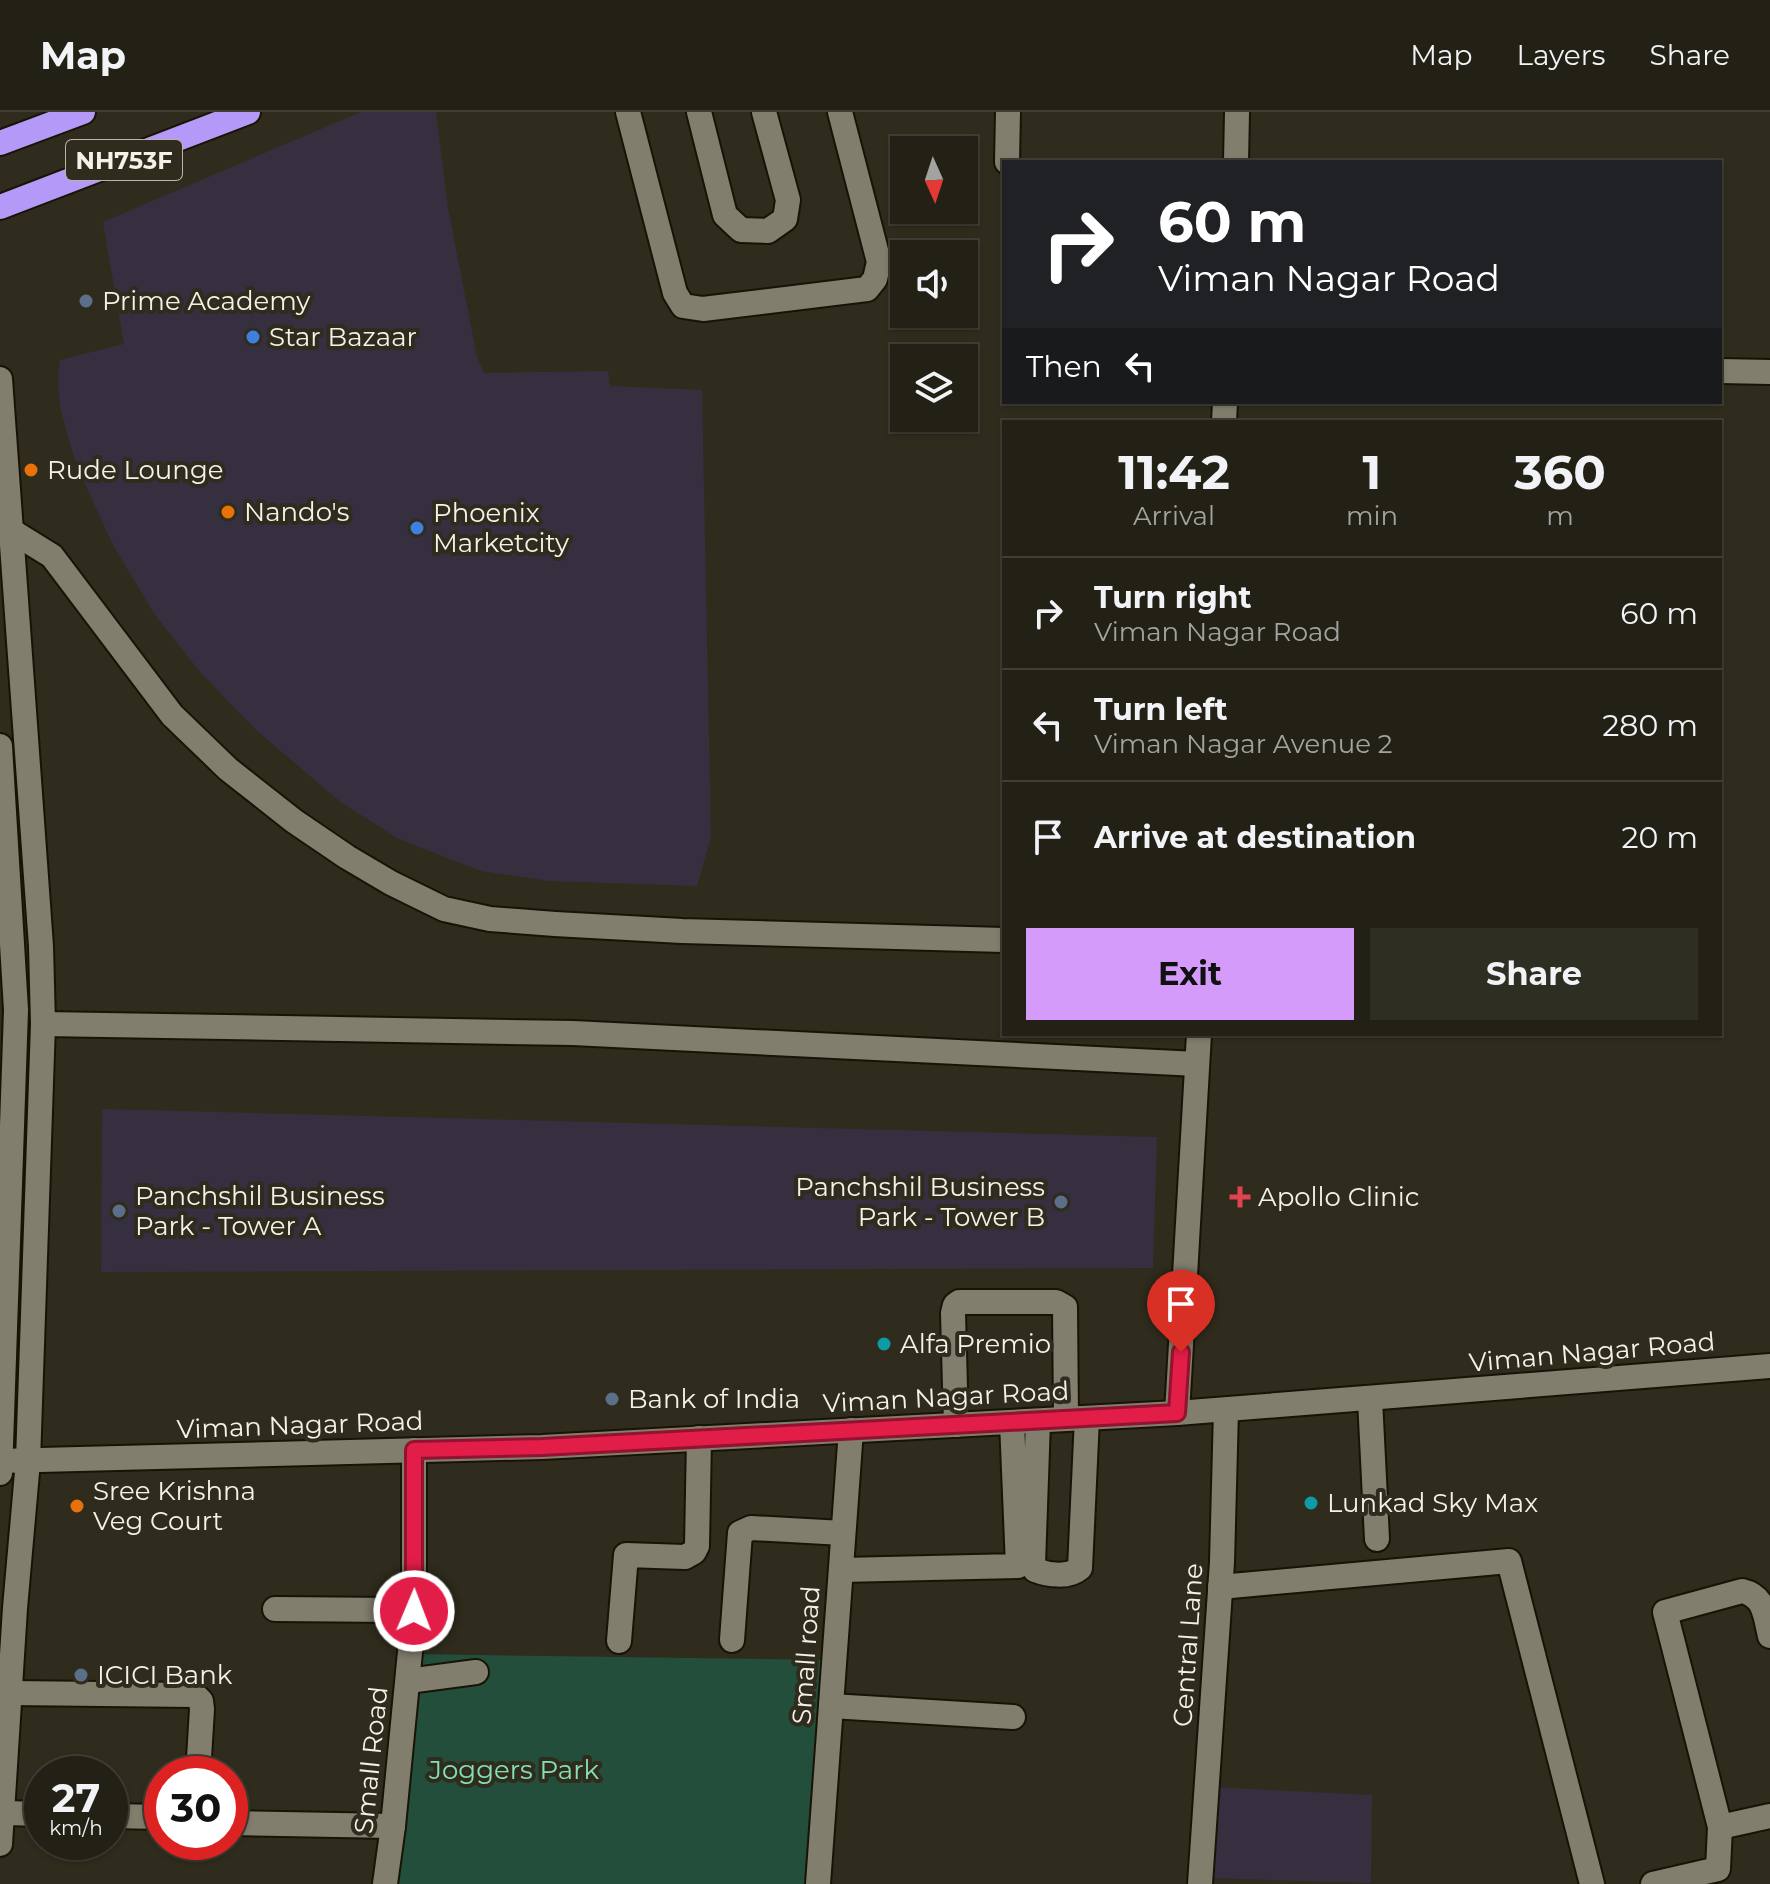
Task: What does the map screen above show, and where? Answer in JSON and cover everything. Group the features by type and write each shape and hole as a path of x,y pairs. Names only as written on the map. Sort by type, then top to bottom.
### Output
{"highway":[{"name":"NH753F","path":"0,143 83,112"},
{"name":"NH753F","path":"0,207 248,112"}],"street":[{"path":"628,112 675,293 683,306 703,309 867,289 875,279 879,262 840,112"},
{"path":"699,112 725,215 741,230 768,231 785,219 788,200 764,112"},
{"path":"1007,160 1008,112"},
{"path":"1236,160 1237,112"},
{"path":"1722,371 1770,372"},
{"path":"0,379 40,931 43,1024 28,1461 0,1844"},
{"path":"10,530 52,556 172,715 228,769 294,821 347,857 444,909 490,919 555,924 682,931 1002,940"},
{"path":"0,746 8,1010 0,1473"},
{"path":"43,1024 573,1033 1197,1064"},
{"path":"1177,1413 1199,1036"},
{"path":"956,1425 955,1305 959,1302 1056,1302 1065,1307 1076,1419 1080,1568 1068,1574 1040,1573 1033,1564 1038,1421"},
{"name":"Viman Nagar Road","path":"0,1461 414,1450 1076,1419 1226,1410 1770,1366"},
{"path":"1370,1399 1377,1539"},
{"name":"Central Lane","path":"1200,1884 1220,1587 1226,1410"},
{"path":"841,1570 1018,1566 1012,1422"},
{"name":"Small road","path":"818,1884 851,1430"},
{"path":"619,1641 626,1555 685,1557 697,1546 699,1438"},
{"name":"Small Road","path":"385,1884 414,1611 414,1450"},
{"path":"732,1640 740,1533 751,1528 843,1533"},
{"path":"1220,1587 1509,1561 1592,1884"},
{"path":"1653,1884 1718,1869 1720,1827 1665,1612 1742,1591 1753,1593 1762,1603 1770,1636"},
{"path":"275,1609 396,1610"},
{"path":"408,1681 476,1672"},
{"path":"10,1693 195,1695 201,1701 202,1709 199,1756"},
{"path":"831,1706 1013,1717"},
{"path":"4,1813 24,1814"},
{"path":"1720,1827 1770,1816"},
{"path":"248,1823 393,1826"}],"shaded area":[{"name":"Phoenix Marketcity","path":"361,112 436,112 448,208 477,357 484,373 608,371 610,386 702,390 711,837 697,886 549,881 481,871 399,839 342,803 257,731 201,673 155,615 113,545 77,467 60,408 60,360 124,344 103,222"},
{"path":"102,1109 1157,1137 1153,1268 101,1272"},
{"path":"1210,1787 1372,1795 1371,1883 1205,1878"}],"green space":[{"name":"Joggers Park","path":"410,1654 825,1660 810,1884 391,1884"}],"place":[{"name":"Prime Academy","path":"86,301"},
{"name":"Star Bazaar","path":"253,337"},
{"name":"Rude Lounge","path":"31,470"},
{"name":"Nando's","path":"228,512"},
{"name":"Phoenix Marketcity","path":"417,528"},
{"name":"Apollo Clinic","path":"1240,1197"},
{"name":"Panchshil Business Park - Tower B","path":"1061,1202"},
{"name":"Panchshil Business Park - Tower A","path":"119,1211"},
{"name":"Alfa Premio","path":"884,1344"},
{"name":"Bank of India","path":"612,1399"},
{"name":"Lunkad Sky Max","path":"1311,1503"},
{"name":"Sree Krishna Veg Court","path":"77,1506"},
{"name":"ICICI Bank","path":"81,1675"}],"route":[{"path":"414,1611 414,1450 542,1447 1177,1413 1181,1352"}]}
